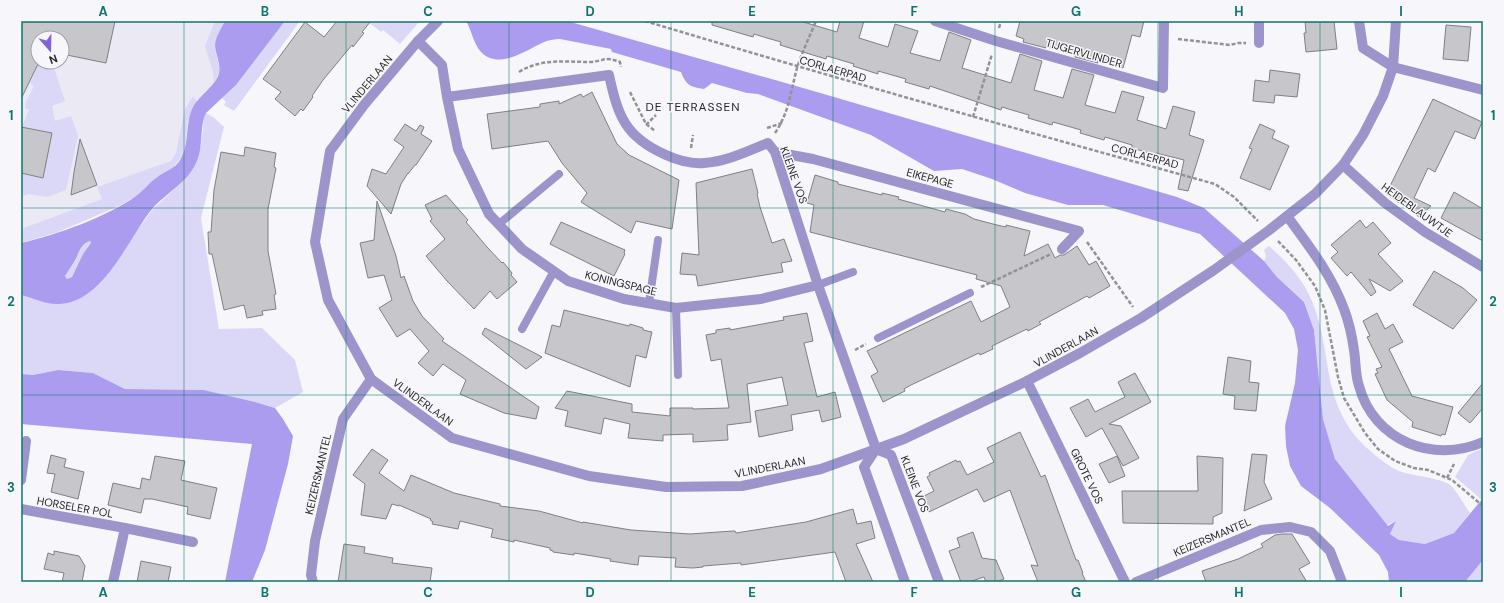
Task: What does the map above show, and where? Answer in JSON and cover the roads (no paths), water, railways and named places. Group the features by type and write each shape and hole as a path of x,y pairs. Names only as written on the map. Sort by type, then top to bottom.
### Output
{"street":[{"name":"VLINDERLAAN","path":"438,21 418,41 364,105 330,151 315,242 328,300 371,379 452,438 589,476 666,487 742,486 821,469 904,439 1027,381 1141,318 1255,241 1315,194 1343,165 1363,135 1383,96 1392,68 1396,21"},
{"name":"TIJGERVLINDER","path":"935,21 996,41 1163,88 1164,21"},
{"path":"1258,43 1259,21"},
{"path":"1358,21 1363,48 1392,68 1483,90"},
{"name":"KONINGSPAGE","path":"418,41 442,65 458,149 489,214 522,248 568,281 624,298 676,308 761,299 818,285"},
{"name":"KLEINE VOS","path":"447,97 609,75 615,103 625,125 634,135 651,148 675,159 704,164 728,158 768,143 775,152 818,285"},
{"name":"EIKEPAGE","path":"775,152 813,159 1079,231 1062,249"},
{"name":"HEIDEBLAUWTJE","path":"1343,165 1385,203 1425,232 1483,267"},
{"path":"1287,216 1318,257 1338,293 1350,330 1359,386 1364,401 1382,426 1408,444 1424,449 1454,451 1468,448 1483,442"},
{"path":"818,285 842,357 876,449 864,467 905,582"},
{"name":"KEIZERSMANTEL","path":"313,582 311,575 315,541 343,419 371,379"},
{"name":"GROTE VOS","path":"1027,381 1125,582"},
{"path":"21,480 26,441"},
{"name":"KLEINE VOS","path":"876,449 891,455 939,582"},
{"name":"HORSELER POL","path":"21,509 193,542"},
{"name":"KEIZERSMANTEL","path":"1136,582 1261,530 1290,526 1311,532 1330,551 1342,582"},
{"name":"HORSELER POL","path":"113,582 124,528"}],"lane":[{"path":"499,224 559,174"},
{"path":"649,303 658,240"},
{"path":"522,329 554,271"},
{"path":"818,285 853,272"},
{"path":"878,338 970,293"},
{"path":"676,308 678,375"}],"district":[{"name":"DE TERRASSEN","path":"693,107"}]}
